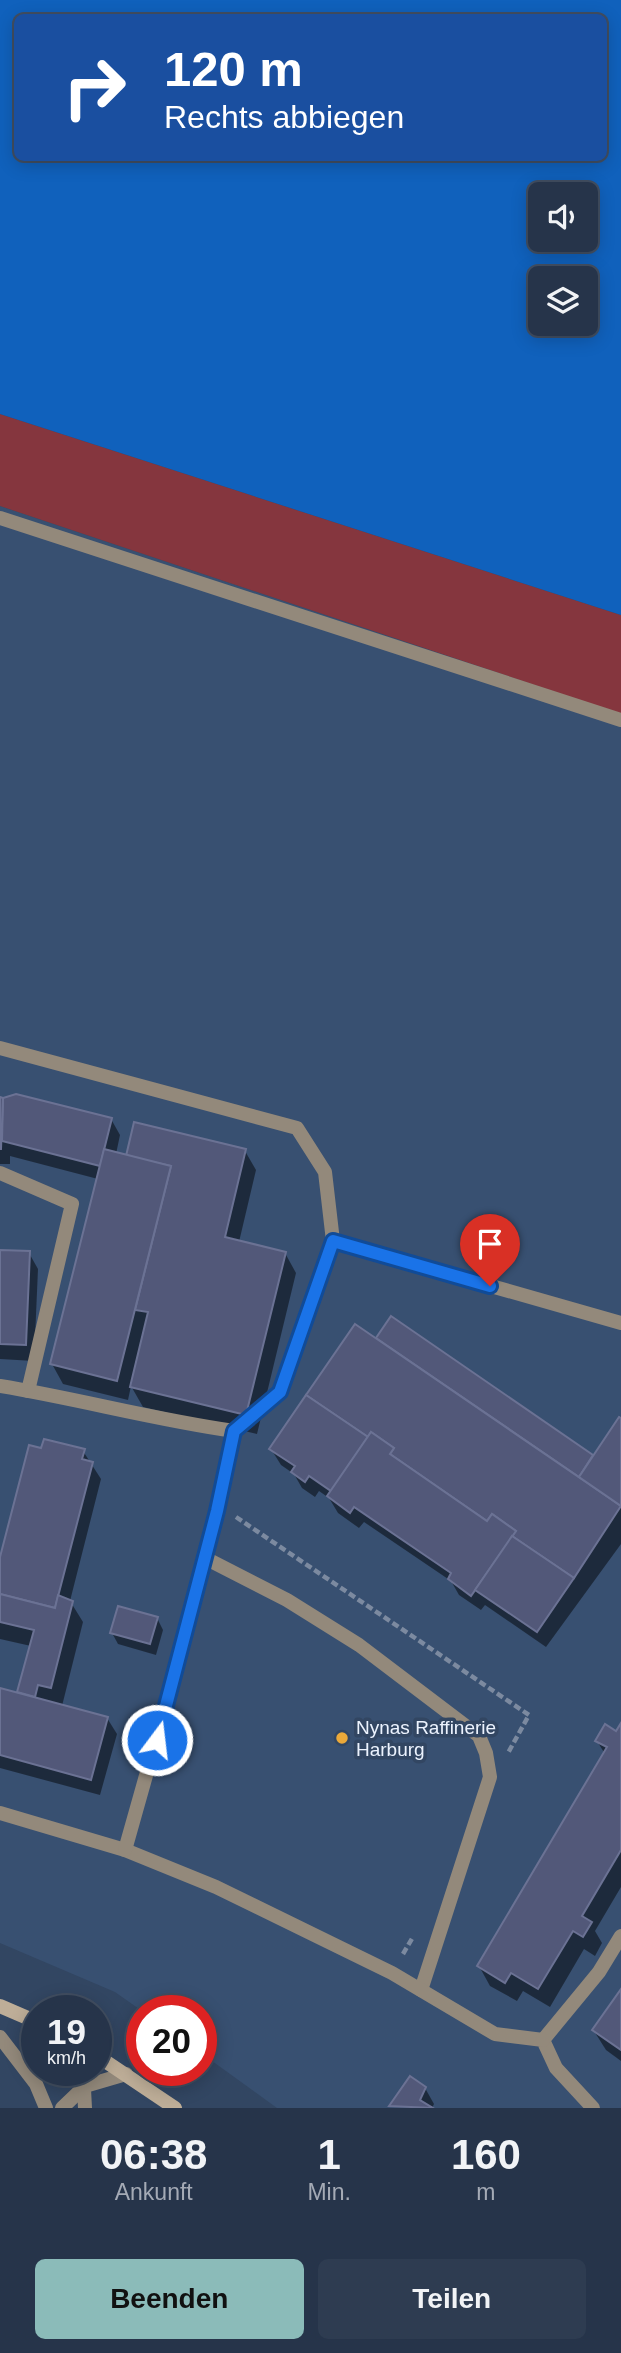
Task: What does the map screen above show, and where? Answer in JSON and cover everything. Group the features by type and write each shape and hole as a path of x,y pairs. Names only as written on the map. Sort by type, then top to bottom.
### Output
{"main road":[{"path":"0,2006 21,2015"},
{"path":"112,2065 126,2074"},
{"path":"143,2086 175,2108"}],"street":[{"path":"0,518 621,720"},
{"path":"0,1048 297,1128 325,1172 333,1241 280,1392 234,1431 205,1558 125,1850"},
{"path":"0,1173 72,1204 28,1391"},
{"path":"333,1241 621,1323"},
{"path":"0,1387 157,1420 234,1431"},
{"path":"205,1558 287,1600 359,1645 479,1736 486,1754 489,1777 421,1990"},
{"path":"0,1813 125,1850 283,1917 421,1990 495,2034 543,2040"},
{"path":"543,2040 599,1972 621,1936"},
{"path":"0,2037 36,2084 46,2108"},
{"path":"543,2040 556,2067 593,2108"},
{"path":"112,2078 126,2074"},
{"path":"62,2108 85,2086"},
{"path":"85,2086 85,2108"}],"shaded area":[{"path":"0,414 621,615 621,714 0,506"},
{"path":"0,506 621,714 621,2108 277,2108 217,2065 217,1995 126,1995 126,2000 115,1992 0,1943"}],"water":[{"path":"0,0 621,0 621,615 0,414"}],"building":[{"path":"16,1094 112,1118 100,1166 2,1141 3,1098"},
{"path":"0,1097 3,1098 1,1149 0,1149"},
{"path":"134,1122 246,1149 225,1237 286,1252 246,1415 130,1387 148,1312 135,1310 171,1166 126,1156"},
{"path":"104,1149 171,1166 117,1381 50,1364"},
{"path":"0,1250 30,1251 26,1345 0,1344"},
{"path":"391,1316 593,1455 579,1477 376,1338"},
{"path":"355,1324 621,1506 574,1578 512,1536 516,1531 492,1514 487,1521 390,1454 394,1448 371,1432 368,1437 306,1395"},
{"path":"306,1395 368,1437 331,1491 309,1476 305,1482 291,1472 295,1466 269,1449"},
{"path":"619,1417 621,1418 621,1506 579,1477"},
{"path":"371,1432 394,1448 390,1454 487,1521 492,1514 516,1531 471,1596 448,1579 451,1573 354,1507 350,1513 327,1496"},
{"path":"44,1439 85,1449 82,1459 93,1462 55,1608 0,1594 0,1557 29,1445 41,1448"},
{"path":"512,1536 574,1578 537,1632 475,1590"},
{"path":"0,1594 55,1608 58,1595 73,1601 51,1688 38,1685 35,1697 17,1692 34,1630 0,1622"},
{"path":"118,1606 158,1617 150,1644 110,1633"},
{"path":"0,1688 108,1717 91,1780 0,1755"},
{"path":"621,1723 621,1850 582,1916 592,1922 583,1937 573,1931 538,1989 511,1973 505,1983 477,1966 607,1747 595,1741 605,1724 616,1731"},
{"path":"621,1989 621,2050 592,2030"},
{"path":"410,2076 426,2087 420,2100 433,2108 389,2106"}],"place":[{"name":"Nynas Raffinerie Harburg","path":"342,1738"}],"route":[{"path":"157,1740 217,1511 234,1431 280,1392 333,1241 490,1286"}]}
